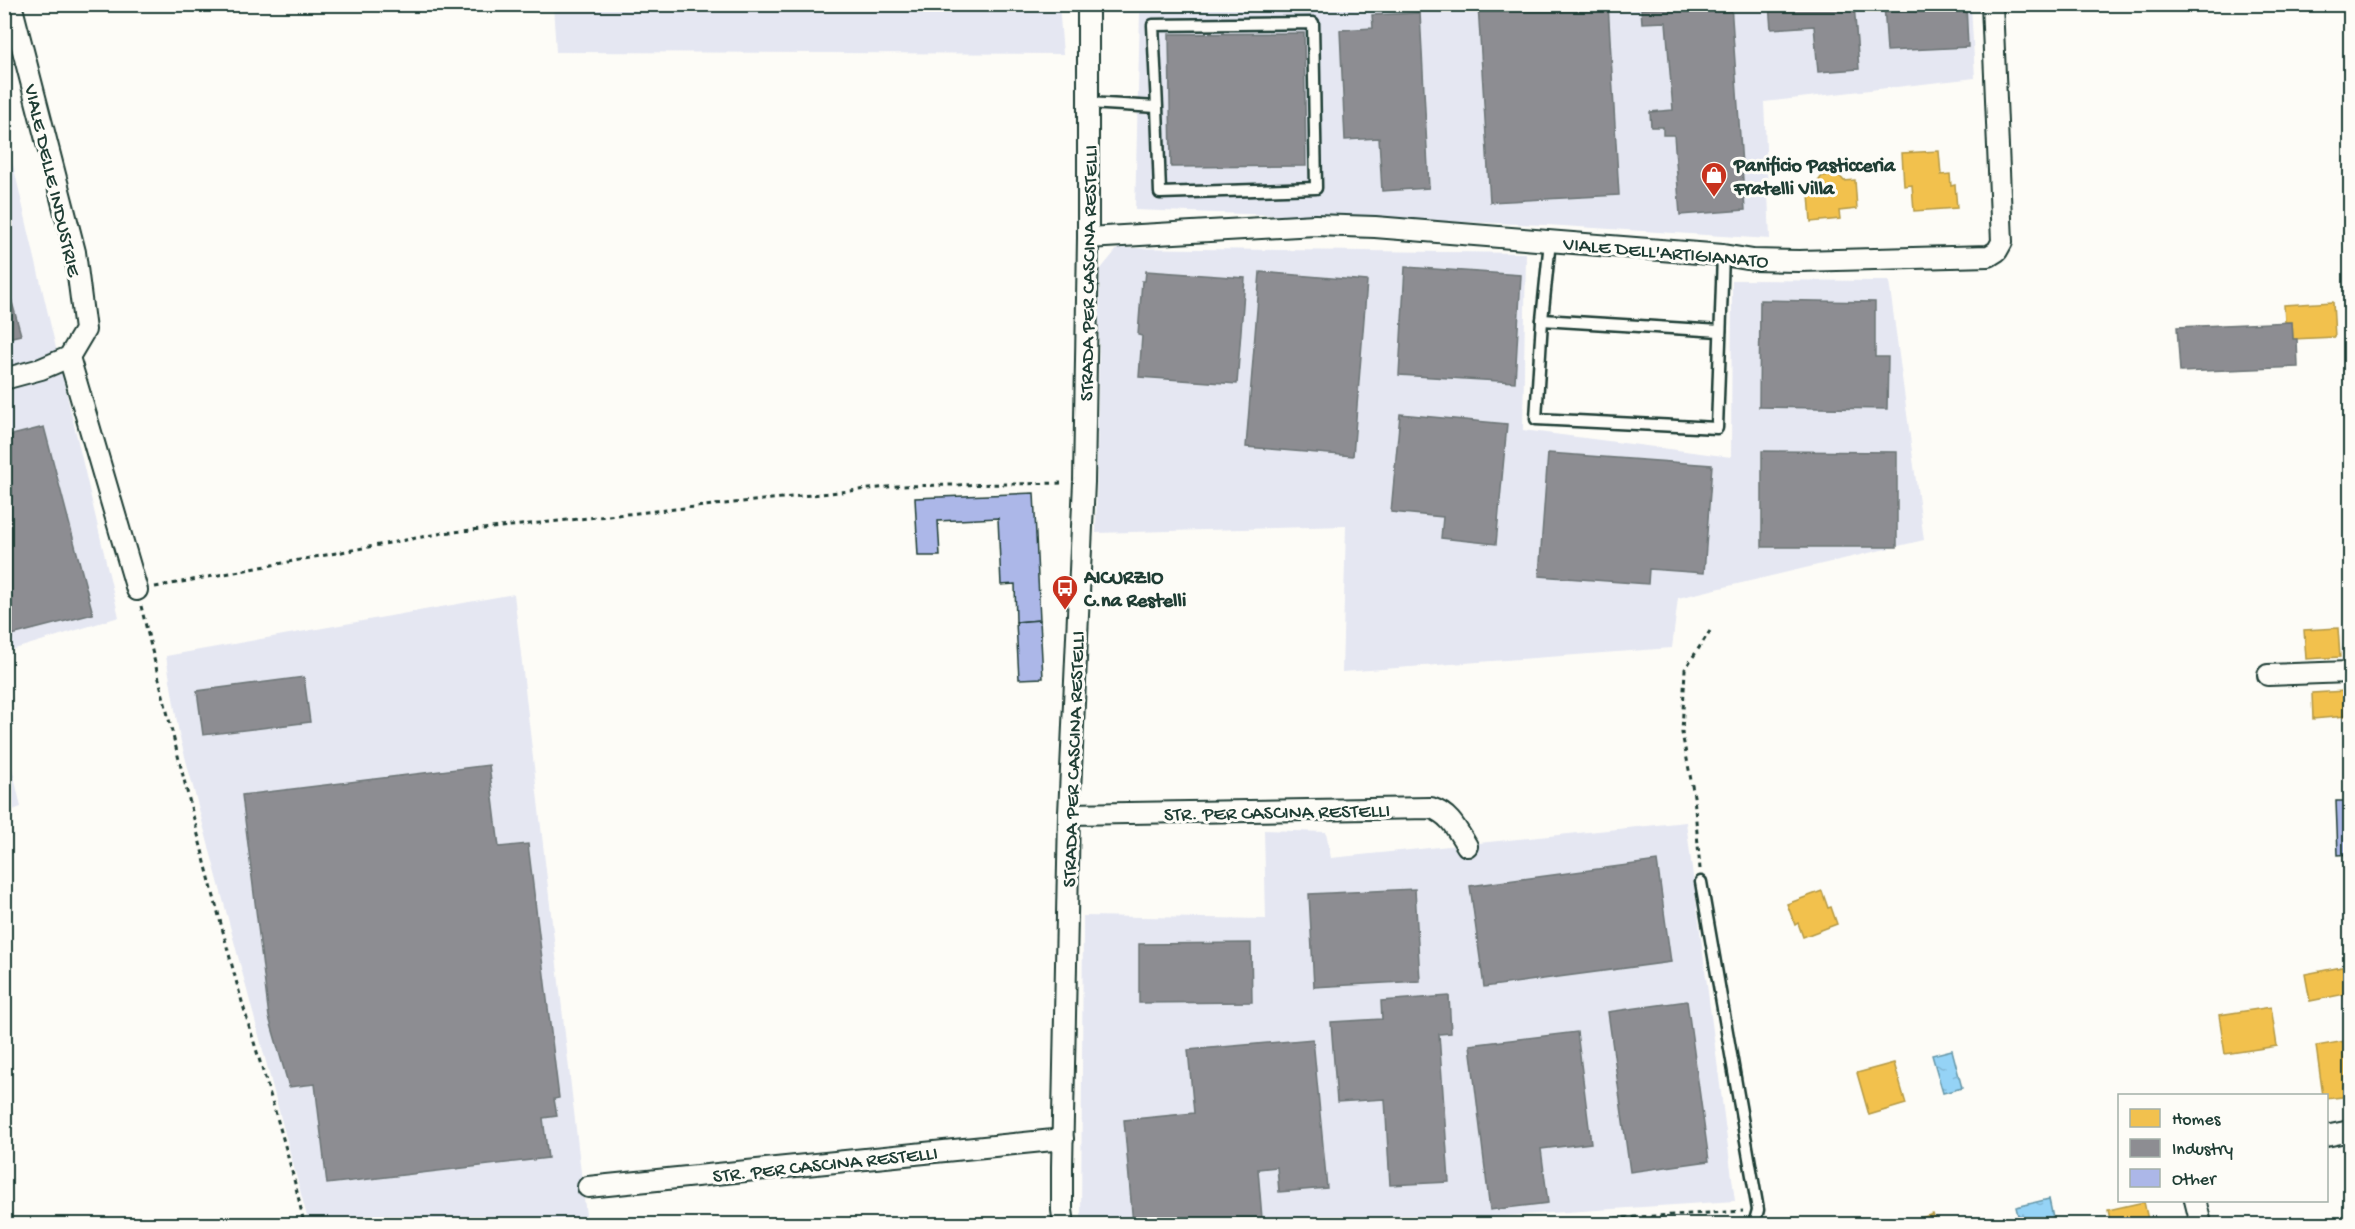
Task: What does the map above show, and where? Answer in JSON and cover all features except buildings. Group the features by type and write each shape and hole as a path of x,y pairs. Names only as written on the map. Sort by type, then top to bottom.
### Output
{"street":[{"name":"VIALE DELLE INDUSTRIE","path":"11,4 75,252 85,330 69,357"},
{"name":"VIALE DELL'ARTIGIANATO","path":"1088,238 1315,225 1375,227 1723,255 1753,260 1989,256 2002,242 1992,4"},
{"name":"STRADA PER CASCINA RESTELLI","path":"1064,1224 1062,1210 1069,814 1084,482 1088,238 1088,5"},
{"path":"4,379 41,369 69,357 137,590"},
{"path":"2268,675 2350,672"},
{"name":"STR. PER CASCINA RESTELLI","path":"1069,814 1431,808 1442,811 1452,821 1467,846"},
{"path":"2328,1136 2350,1131"},
{"name":"STR. PER CASCINA RESTELLI","path":"588,1187 1063,1139"},
{"path":"2196,1202 2201,1224"}],"lane":[{"path":"1313,23 1316,188 1161,193 1157,107 1153,25 1313,23"},
{"path":"1088,103 1157,107"},
{"path":"1550,241 1536,419 1717,428 1723,255"},
{"path":"1542,320 1720,330"},
{"path":"1701,882 1758,1210 1754,1224"}],"path":[{"path":"304,1224 274,1105 238,986 137,590 443,533 898,486 1084,482"},
{"path":"1701,882 1694,796 1682,733 1685,669 1710,631"},
{"path":"1516,1224 1758,1210"}],"shaded area":[{"path":"1103,4 1971,5 1975,78 1764,102 1770,239 1546,225 1135,210 1140,13 1102,13"},
{"path":"553,5 1059,5 1063,54 556,52"},
{"path":"4,126 119,617 5,652 4,652"},
{"path":"1118,248 1526,253 1523,430 1731,457 1732,280 1889,281 1924,540 1678,598 1672,648 1342,672 1346,526 1096,533 1100,270"},
{"path":"514,594 587,1224 309,1224 179,734 166,656"},
{"path":"5,737 21,807 4,813"},
{"path":"1686,822 1735,1201 1385,1224 1081,1224 1083,916 1266,919 1264,830 1326,832 1331,858"}],"water":[{"path":"1952,1050 1962,1088 1943,1093 1932,1055"},
{"path":"2049,1199 2053,1218 2020,1224 2016,1207"}],"place":[{"name":"Panificio Pasticceria Fratelli Villa","path":"1714,198"},
{"name":"AICURZIO C.na Restelli","path":"1065,611"}]}
